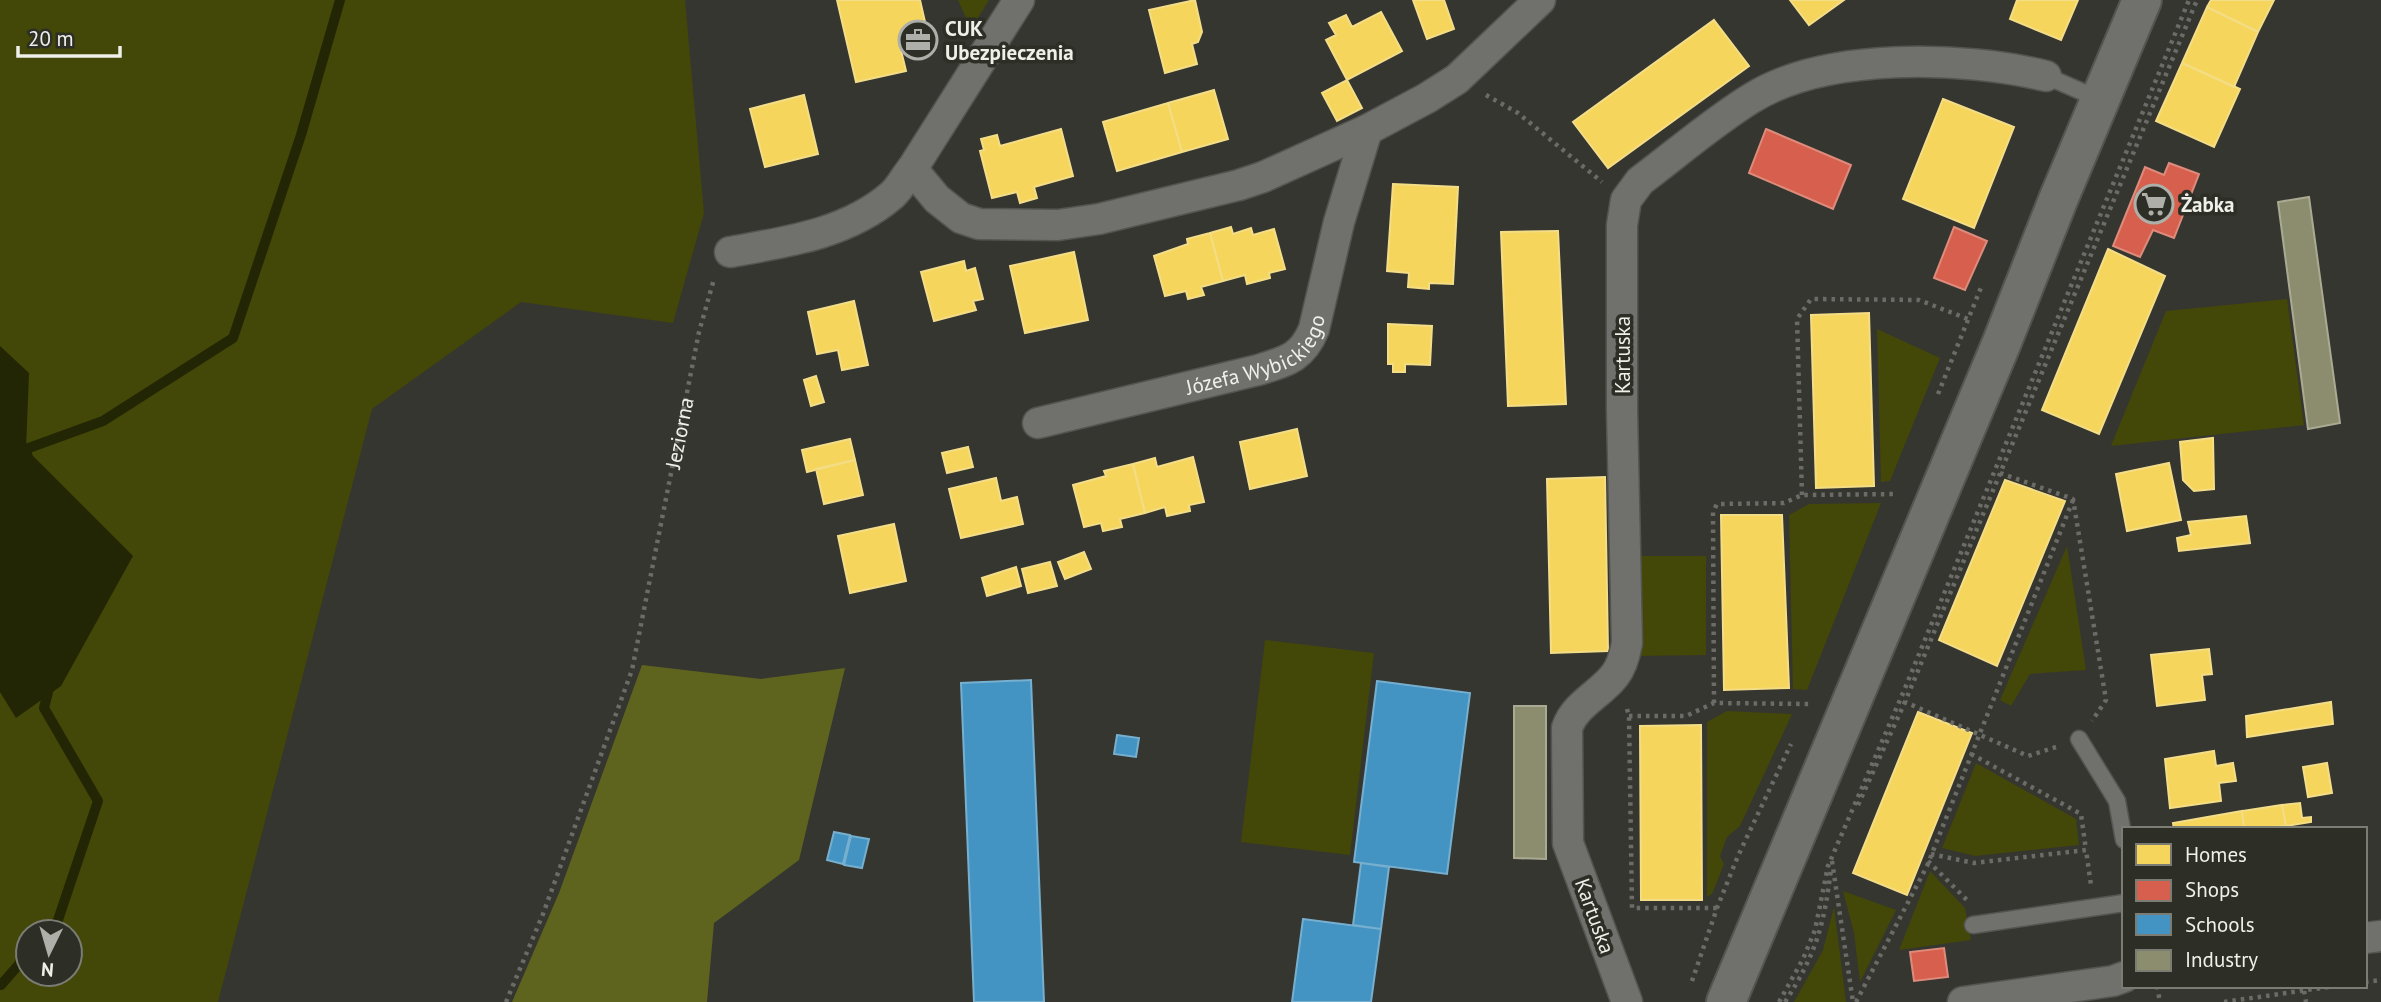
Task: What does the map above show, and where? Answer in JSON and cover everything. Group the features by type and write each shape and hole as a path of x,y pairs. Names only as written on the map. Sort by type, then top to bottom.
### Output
{"main road":[{"path":"1727,1002 2142,0"}],"street":[{"path":"730,252 802,239 867,214 894,193 1019,0"},
{"path":"912,169 937,199 961,218 979,224 1058,225 1099,219 1239,185 1263,177 1367,130 1427,99 1457,79 1540,0"},
{"name":"Kartuska","path":"1627,1002 1568,844 1567,728 1571,716 1615,675 1623,660 1627,643 1622,410 1622,225 1626,200 1640,181 1751,98 1777,85 1806,76 1854,65 1933,63 1976,64 2046,76"},
{"name":"Józefa Wybickiego","path":"1038,423 1258,370 1289,360 1301,352 1308,344 1314,329 1339,222 1367,130"},
{"path":"1963,1002 2122,978"}],"lane":[{"name":"Kartuska","path":"2046,76 2102,100"},
{"path":"2079,739 2117,801 2122,829"},
{"path":"1973,925 2122,903"}],"path":[{"path":"1779,1002 1803,959 1815,930 1828,866 1914,668 2189,0"},
{"path":"1786,1002 1816,947 1826,909 1832,862 1905,702 2197,0"},
{"path":"1457,79 1518,113 1605,185"},
{"name":"Jeziorna","path":"506,1002 543,914 632,670 699,332 715,276 730,252"},
{"path":"1933,407 1983,282"},
{"path":"1802,495 1797,319 1811,299 1919,300 1968,319"},
{"path":"2000,473 2073,499"},
{"path":"1892,507 1902,482"},
{"path":"1714,703 1713,512 1717,504 1784,503 1802,495 1897,494"},
{"path":"1855,1002 1928,862 2073,499"},
{"path":"1905,702 2028,756 2079,739 2106,700 2073,499"},
{"path":"1615,675 1629,716 1632,908 1717,908"},
{"path":"1804,716 1814,692"},
{"path":"1629,716 1686,716 1714,703 1810,704"},
{"path":"1689,991 1738,856 1794,739"},
{"path":"1971,754 2081,814 2093,907"},
{"path":"1931,854 1974,863 2086,850"},
{"path":"1832,862 1855,1002"},
{"path":"1928,862 1971,904 1973,925"},
{"path":"2224,1002 2323,988"},
{"path":"2304,991 2306,1002"}],"shaded area":[{"path":"0,0 685,0 704,213 673,323 521,302 372,409 218,1002 0,1002"},
{"path":"958,0 989,0 971,29"},
{"path":"2287,299 2304,425 2111,446 2166,311"},
{"path":"1877,329 1940,358 1890,481 1881,482"},
{"path":"0,346 29,373 26,449 133,556 61,686 16,718 0,692"},
{"path":"1881,503 1807,690 1793,689 1789,515 1809,504"},
{"path":"2067,546 2086,670 2030,674 2011,706 2000,700"},
{"path":"1638,556 1706,556 1706,655 1638,656"},
{"path":"1265,640 1374,653 1350,855 1241,842"},
{"path":"1727,711 1792,714 1740,826 1727,837 1720,856 1724,864 1712,894 1707,897 1707,722"},
{"path":"1976,763 2076,819 2079,845 1975,856 1942,848"},
{"path":"1930,871 1965,908 1971,940 1899,950"},
{"path":"1843,891 1896,910 1860,982 1854,933"},
{"path":"1834,907 1846,1002 1794,1002 1823,950"}],"green space":[{"path":"642,665 761,679 845,668 799,860 714,923 707,1002 512,1002 559,893"}],"building: Homes":[{"path":"837,0 920,0 928,35 899,42 906,71 856,82"},
{"path":"1195,0 1202,32 1198,42 1192,44 1197,64 1165,73 1149,10"},
{"path":"1413,0 1444,0 1454,29 1427,39"},
{"path":"1790,0 1844,0 1809,25"},
{"path":"2017,0 2078,0 2061,40 2010,19"},
{"path":"2211,0 2274,0 2258,32 2207,7"},
{"path":"2207,7 2258,32 2234,87 2182,63"},
{"path":"1381,12 1402,51 1347,80 1326,40 1336,35 1329,23 1346,15 1352,27"},
{"path":"1714,20 1749,66 1608,168 1573,122"},
{"path":"2182,63 2240,89 2214,147 2156,121"},
{"path":"1347,80 1362,108 1337,121 1322,93"},
{"path":"1214,90 1228,139 1182,152 1168,103"},
{"path":"804,95 818,154 765,167 750,109"},
{"path":"1943,99 2014,127 1974,228 1903,199"},
{"path":"1168,103 1182,152 1117,171 1103,122"},
{"path":"1061,129 1073,176 1034,187 1037,198 1020,203 1017,192 992,198 980,151 984,150 981,139 997,135 1000,146"},
{"path":"1393,184 1458,187 1453,284 1429,283 1429,289 1408,287 1409,273 1387,271"},
{"path":"1231,227 1233,234 1251,228 1253,235 1274,229 1285,269 1269,273 1270,278 1247,284 1245,275 1223,281 1210,233"},
{"path":"1558,231 1566,404 1508,406 1501,232"},
{"path":"1210,233 1223,281 1201,287 1204,295 1188,299 1186,291 1165,296 1154,256 1188,244 1187,239"},
{"path":"2108,249 2165,276 2099,434 2042,410"},
{"path":"1074,252 1088,320 1025,333 1010,266"},
{"path":"964,261 966,271 975,268 983,299 973,301 976,310 934,321 921,272"},
{"path":"854,301 868,365 842,370 838,350 817,354 808,312"},
{"path":"1869,313 1874,486 1816,488 1811,315"},
{"path":"1388,324 1432,326 1430,365 1405,364 1405,372 1393,372 1393,364 1388,364"},
{"path":"816,376 824,402 811,406 804,380"},
{"path":"1297,429 1307,476 1250,489 1240,442"},
{"path":"2213,438 2214,489 2194,491 2183,480 2180,442"},
{"path":"850,439 855,460 807,472 802,450"},
{"path":"968,447 973,467 947,473 942,453"},
{"path":"1193,457 1204,502 1189,505 1190,511 1167,516 1165,507 1145,513 1133,464 1155,458 1157,467"},
{"path":"855,460 863,495 824,504 816,469"},
{"path":"2169,463 2181,520 2127,531 2116,474"},
{"path":"1133,464 1145,513 1120,519 1122,527 1103,531 1101,523 1084,527 1073,485 1106,476 1104,471"},
{"path":"1605,477 1608,651 1551,653 1547,479"},
{"path":"996,478 1001,501 1017,497 1023,524 961,538 949,489"},
{"path":"2005,480 2065,501 1997,666 1939,640"},
{"path":"1721,515 1782,515 1789,688 1724,690"},
{"path":"2246,516 2250,543 2179,551 2177,538 2191,535 2188,522"},
{"path":"894,524 906,581 850,593 838,536"},
{"path":"1084,552 1091,569 1065,579 1058,562"},
{"path":"1050,562 1057,586 1028,593 1022,569"},
{"path":"1016,567 1021,586 987,596 982,578"},
{"path":"2209,649 2212,674 2202,675 2205,700 2157,706 2151,655"},
{"path":"2331,702 2333,724 2247,737 2246,716"},
{"path":"1918,712 1972,733 1907,895 1853,873"},
{"path":"1701,725 1702,900 1641,900 1640,726"},
{"path":"2214,751 2216,766 2233,763 2236,781 2219,783 2221,801 2170,808 2165,759"},
{"path":"2327,763 2332,793 2308,797 2303,767"},
{"path":"2300,803 2302,818 2311,817 2311,822 2286,826 2282,805"},
{"path":"2282,805 2286,826 2244,827 2242,811"},
{"path":"2242,811 2244,827 2174,827 2173,823"}],"building: Shops":[{"path":"1766,129 1851,165 1833,209 1749,173"},
{"path":"2169,163 2199,174 2174,238 2153,230 2140,257 2113,246 2145,167 2164,175"},
{"path":"1954,227 1987,241 1965,290 1934,278"},
{"path":"1944,948 1948,977 1914,981 1910,952"}],"building: Schools":[{"path":"1031,680 1044,1002 974,1002 961,683"},
{"path":"1377,681 1470,693 1447,874 1354,862"},
{"path":"1117,735 1139,738 1136,757 1114,754"},
{"path":"834,832 850,835 843,864 827,860"},
{"path":"851,836 869,839 862,868 844,865"},
{"path":"1361,863 1389,867 1381,929 1353,925"},
{"path":"1303,919 1381,929 1371,1002 1292,1002"}],"building: Industry":[{"path":"2309,197 2340,423 2308,429 2278,202"},
{"path":"1514,706 1546,706 1546,859 1514,858"}],"waterway":[{"path":"29,462 26,449 103,421 233,338 301,135 340,0"},
{"path":"50,684 44,708 98,801 59,918"},
{"path":"1,985 14,970"}],"place":[{"name":"CUK Ubezpieczenia","path":"918,40"},
{"name":"Żabka","path":"2154,204"}]}
